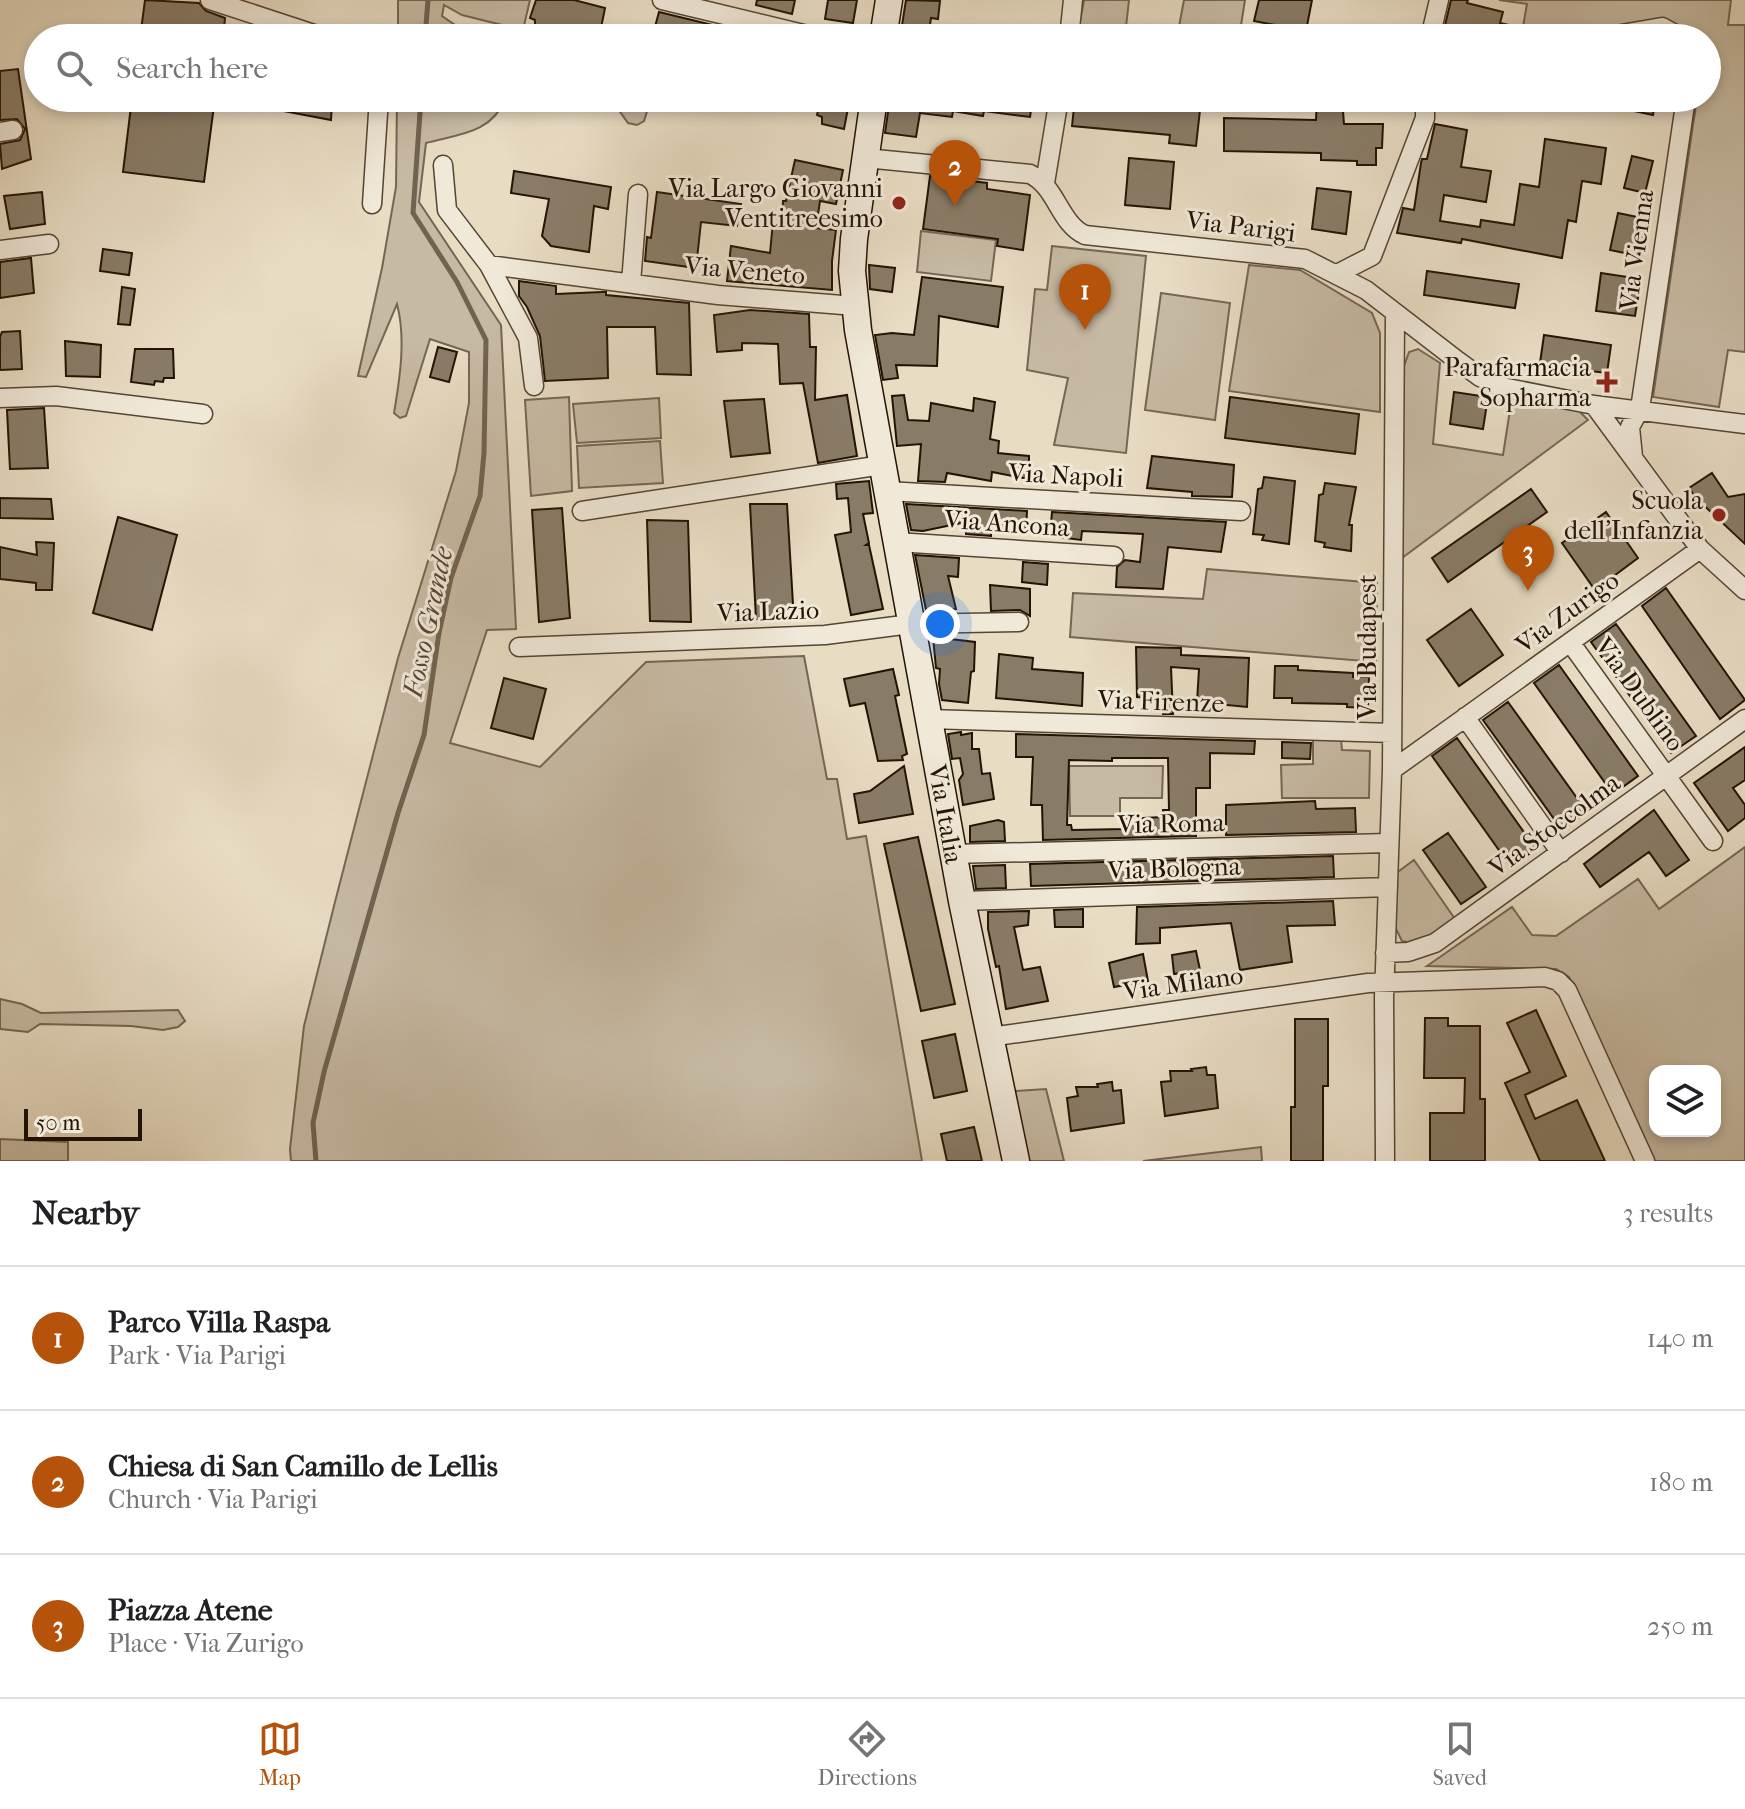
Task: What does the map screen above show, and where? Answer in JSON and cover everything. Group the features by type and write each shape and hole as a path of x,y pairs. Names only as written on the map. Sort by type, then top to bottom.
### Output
{"main road":[{"path":"885,24 889,0"},
{"name":"Via Italia","path":"872,112 854,239 852,271 855,306 953,854 1016,1161"}],"street":[{"path":"210,0 283,24"},
{"path":"662,0 762,24"},
{"path":"1070,24 1073,0"},
{"path":"1433,24 1439,0"},
{"path":"372,204 378,112"},
{"path":"865,158 1013,171 1030,174 1045,183 1057,112"},
{"path":"1366,290 1372,256 1425,112"},
{"name":"Via Vienna","path":"1633,457 1630,427 1640,409 1683,112"},
{"path":"1679,134 1698,137"},
{"path":"443,165 447,210 489,265 528,338 534,386"},
{"name":"Via Parigi","path":"1045,183 1072,226 1085,235 1305,259 1366,290 1480,377 1502,387 1594,405 1745,424"},
{"path":"631,283 638,194"},
{"path":"0,250 49,244"},
{"path":"1337,274 1372,256"},
{"name":"Via Veneto","path":"489,265 718,295 855,306"},
{"name":"Via Budapest","path":"1385,1161 1385,953 1392,770 1395,314"},
{"path":"0,398 56,396 203,414"},
{"path":"1594,405 1700,549 1745,590"},
{"path":"582,511 882,465"},
{"name":"Via Napoli","path":"887,491 1241,511"},
{"name":"Via Ancona","path":"896,542 1114,556"},
{"name":"Via Zurigo","path":"1392,770 1700,549"},
{"name":"Via Lazio","path":"519,647 825,635 911,624 1019,622"},
{"name":"Via Dublino","path":"1570,642 1713,841"},
{"path":"1465,717 1561,853"},
{"name":"Via Firenze","path":"929,719 1392,733"},
{"name":"Via Stoccolma","path":"1385,953 1429,947 1745,719"},
{"name":"Via Roma","path":"953,854 1389,843"},
{"name":"Via Bologna","path":"962,901 1388,887"},
{"name":"Via Milano","path":"990,1037 1385,981 1545,977 1558,981 1567,990 1645,1161"}],"shaded area":[{"path":"398,0 530,0 524,24 498,24 462,15 444,5 442,16 454,24 398,24"},
{"path":"1084,0 1129,0 1126,24 1080,24"},
{"path":"1184,0 1245,0 1241,24 1179,24"},
{"path":"1499,0 1731,0 1728,25 1745,25 1745,352 1728,350 1719,407 1653,397 1695,112 1721,112 1721,24 1523,24 1527,4"},
{"path":"397,112 498,112 473,131 426,143 419,202 501,325 516,629 487,630 450,743 540,767 646,662 804,656 827,779 837,779 847,839 866,836 922,1161 291,1161 304,1026 398,658 456,471 469,403 469,352 430,339 406,416 400,418 394,413 402,344 397,304 366,377 358,376 396,187"},
{"path":"620,112 647,112 644,121 637,125 628,123"},
{"path":"921,231 996,240 991,281 917,272"},
{"path":"1052,246 1146,256 1126,453 1054,445 1068,378 1027,370 1035,289 1047,290"},
{"path":"1249,265 1300,270 1372,313 1380,333 1380,412 1229,391"},
{"path":"1161,293 1230,303 1215,420 1145,410"},
{"path":"1418,349 1440,363 1433,444 1503,455 1512,397 1574,406 1588,420 1402,558 1403,369 1409,352"},
{"path":"569,397 572,491 531,496 525,400"},
{"path":"659,398 661,438 577,443 573,404"},
{"path":"660,441 663,483 579,488 577,446"},
{"path":"1207,569 1377,583 1376,662 1070,637 1073,593 1203,599"},
{"path":"1313,737 1341,738 1342,750 1370,751 1369,798 1282,798 1281,765 1313,764"},
{"path":"1069,766 1163,766 1162,798 1120,798 1120,816 1070,816"},
{"path":"1745,847 1745,1161 1653,1161 1569,977 1556,969 1427,966 1512,907 1532,935 1556,936 1638,879 1659,909"},
{"path":"1414,860 1455,919 1418,944 1402,941 1395,927 1395,874"},
{"path":"0,999 41,1013 178,1010 185,1021 178,1027 163,1030 131,1026 40,1024 28,1032 0,1029"},
{"path":"1046,1089 1064,1161 1028,1161 1015,1091"},
{"path":"0,1139 68,1142 68,1161 0,1161"},
{"path":"1261,1147 1262,1161 1143,1161"}],"building":[{"path":"145,0 199,3 206,11 225,18 224,24 142,24"},
{"path":"536,0 574,0 605,8 602,24 535,24 535,20 530,18"},
{"path":"757,0 795,0 792,14 756,5"},
{"path":"828,0 857,0 853,23 825,19"},
{"path":"906,0 940,1 938,19 931,18 930,24 902,24"},
{"path":"1259,0 1312,0 1307,24 1254,21"},
{"path":"1451,0 1468,0 1467,3 1503,12 1500,23 1504,24 1445,24"},
{"path":"659,12 708,24 656,24"},
{"path":"18,69 31,159 2,169 0,144 20,140 25,129 17,119 0,120 0,71"},
{"path":"130,112 213,112 204,182 123,172"},
{"path":"289,112 331,112 331,120"},
{"path":"818,112 847,112 844,129 822,124 822,117 817,115"},
{"path":"888,112 953,112 952,117 920,113 916,137 885,133"},
{"path":"959,112 984,112 983,116"},
{"path":"992,112 1031,112 1030,117"},
{"path":"1074,112 1200,112 1196,146 1169,143 1170,135 1072,126"},
{"path":"1316,112 1343,112 1344,124 1383,124 1382,148 1376,148 1376,165 1321,160 1321,153 1224,151 1224,118 1316,120"},
{"path":"1435,124 1467,130 1461,167 1491,171 1486,202 1444,195 1440,221 1480,227 1481,220 1514,225 1520,184 1539,187 1545,139 1606,148 1601,184 1582,181 1576,222 1568,220 1562,258 1462,239 1461,243 1397,233 1403,208 1414,210 1421,163 1422,159 1427,159"},
{"path":"1632,156 1653,161 1645,193 1624,188"},
{"path":"1129,158 1174,162 1170,209 1125,205"},
{"path":"795,160 843,170 836,204 820,201 816,228 836,230 832,290 727,281 731,246 770,253 773,222 782,224 783,201 786,201"},
{"path":"514,171 611,187 608,209 594,206 589,252 551,246 542,236 549,199 511,193"},
{"path":"930,176 987,183 987,189 1030,195 1023,250 997,246 998,239 923,229"},
{"path":"1317,188 1351,192 1346,234 1312,229"},
{"path":"42,192 45,224 10,229 4,196"},
{"path":"657,192 741,204 737,226 701,222 696,268 645,261"},
{"path":"1618,213 1647,219 1639,256 1610,250"},
{"path":"103,249 132,253 129,275 100,271"},
{"path":"31,258 34,293 0,298 0,262"},
{"path":"869,265 895,268 892,292 870,289"},
{"path":"1427,271 1519,284 1515,308 1424,295"},
{"path":"1601,273 1641,279 1635,316 1596,311"},
{"path":"922,277 1003,287 998,327 939,316 937,366 896,365 898,378 883,380 875,335 914,335"},
{"path":"519,281 556,286 556,294 606,292 606,295 689,303 691,375 657,374 655,327 607,327 608,378 545,381 540,336 519,296"},
{"path":"122,287 135,289 130,325 118,324"},
{"path":"750,310 809,314 810,347 816,347 815,400 847,395 857,456 818,463 803,383 780,384 778,344 742,343 742,350 717,352 714,315"},
{"path":"20,331 22,369 0,370 2,332"},
{"path":"1544,335 1611,345 1607,373 1590,371 1589,375 1559,371 1559,366 1540,363"},
{"path":"65,341 101,345 100,377 66,376"},
{"path":"438,347 457,352 449,382 430,377"},
{"path":"135,349 173,349 174,378 155,381 154,385 131,382"},
{"path":"1454,392 1488,397 1483,429 1450,424"},
{"path":"904,395 908,420 929,421 931,403 973,411 974,398 995,402 990,439 999,441 998,453 1029,456 1029,479 992,472 991,481 947,473 945,482 918,481 921,444 897,446 892,396"},
{"path":"1230,397 1359,414 1355,454 1225,438"},
{"path":"764,399 770,453 731,457 724,401"},
{"path":"44,408 48,468 10,469 7,410"},
{"path":"1152,456 1234,465 1232,497 1192,496 1192,492 1147,488"},
{"path":"1712,473 1728,497 1745,494 1745,544 1689,488"},
{"path":"1264,477 1295,481 1289,544 1262,540 1264,535 1253,534 1258,489 1262,488"},
{"path":"869,481 873,513 863,514 869,543 866,545 869,545 883,609 851,615 835,535 851,532 848,498 837,499 836,484"},
{"path":"1325,483 1356,487 1349,525 1352,525 1351,551 1324,547 1325,543 1315,541 1319,495 1323,494"},
{"path":"1531,489 1547,512 1448,582 1432,558"},
{"path":"0,498 51,499 53,519 0,518"},
{"path":"750,504 787,504 794,621 756,619"},
{"path":"906,504 1027,511 1026,530 991,529 991,536 966,534 966,522 923,531 911,530"},
{"path":"562,508 570,618 539,622 532,510"},
{"path":"1052,512 1226,522 1221,552 1168,547 1163,589 1116,587 1117,567 1125,560 1140,562 1143,534 1082,531 1081,540 1050,536"},
{"path":"1606,512 1638,558 1595,590 1562,543"},
{"path":"118,517 177,535 152,630 93,613"},
{"path":"647,520 688,521 691,622 650,621"},
{"path":"36,542 54,543 52,590 36,590 36,583 0,579 0,547 37,555"},
{"path":"915,555 959,558 958,577 948,576 956,609 926,610"},
{"path":"1023,562 1048,564 1047,585 1022,582"},
{"path":"990,585 1030,589 1030,616 1020,610 991,611"},
{"path":"1666,588 1745,700 1720,719 1642,606"},
{"path":"1471,609 1503,655 1459,686 1427,640"},
{"path":"1616,624 1696,736 1671,753 1591,642"},
{"path":"933,637 975,642 968,703 942,700 940,669 936,668"},
{"path":"1136,647 1181,648 1181,655 1249,658 1247,707 1197,702 1199,669 1171,667 1173,714 1163,714 1161,699 1137,697"},
{"path":"999,654 1033,658 1032,669 1083,673 1082,706 996,698"},
{"path":"1559,665 1638,776 1613,794 1534,683"},
{"path":"1275,666 1298,666 1298,670 1353,673 1353,677 1369,677 1368,708 1347,707 1347,704 1292,703 1292,698 1274,698"},
{"path":"893,669 899,695 895,696 907,754 902,756 903,760 878,761 865,703 850,706 844,679"},
{"path":"504,678 546,689 533,739 491,728"},
{"path":"1508,702 1587,812 1562,830 1483,720"},
{"path":"961,732 961,735 972,733 972,749 979,749 982,774 990,773 994,799 963,805 960,758 952,759 948,734"},
{"path":"1016,734 1255,741 1254,754 1210,753 1210,788 1196,788 1196,836 1043,840 1042,805 1031,805 1033,757 1016,757","holes":["1168,758 1169,810 1163,810 1163,817 1125,819 1126,829 1072,830 1071,825 1067,825 1069,760"]},
{"path":"1457,738 1536,849 1511,867 1432,756"},
{"path":"1282,742 1311,743 1310,759 1282,758"},
{"path":"1745,747 1745,780 1733,788 1745,805 1745,818 1728,831 1694,783"},
{"path":"904,766 913,814 859,823 854,794 870,791"},
{"path":"1315,801 1316,809 1355,808 1356,832 1226,835 1226,805"},
{"path":"1654,810 1689,860 1666,876 1649,852 1600,887 1584,864"},
{"path":"998,820 1004,822 1005,841 970,842 970,826"},
{"path":"1448,833 1486,887 1461,904 1423,850"},
{"path":"918,837 955,1004 921,1011 884,844"},
{"path":"1333,856 1334,877 1031,886 1030,864"},
{"path":"1005,865 1006,888 976,889 973,866"},
{"path":"1333,901 1335,925 1287,926 1292,962 1240,970 1231,923 1160,928 1160,943 1136,944 1137,907"},
{"path":"1083,909 1083,927 1055,927 1054,910"},
{"path":"1029,911 1028,925 1014,927 1023,970 1040,967 1048,1001 1006,1009 999,966 996,967 988,929 988,912"},
{"path":"1196,951 1200,970 1174,974 1172,955"},
{"path":"1143,954 1148,981 1114,987 1109,963"},
{"path":"1536,1010 1566,1076 1525,1095 1535,1119 1577,1100 1605,1161 1540,1161 1505,1083 1530,1072 1507,1023"},
{"path":"1425,1018 1448,1018 1448,1026 1480,1026 1480,1099 1485,1099 1485,1161 1430,1161 1430,1113 1464,1113 1465,1078 1424,1078"},
{"path":"1295,1019 1328,1019 1328,1086 1323,1086 1323,1161 1291,1161 1291,1107 1295,1107"},
{"path":"955,1034 967,1091 934,1098 922,1041"},
{"path":"1206,1067 1207,1075 1215,1075 1218,1108 1165,1116 1161,1082 1171,1081 1170,1071 1192,1071"},
{"path":"1112,1082 1113,1091 1121,1090 1124,1123 1071,1131 1067,1098 1078,1096 1076,1087 1098,1087 1097,1084"},
{"path":"974,1127 982,1161 947,1161 941,1134"}],"waterway":[{"name":"Fosso Grande","path":"426,24 428,0"},
{"name":"Fosso Grande","path":"316,1161 313,1123 324,1072 398,813 424,735 439,633 451,578 480,496 486,340 457,282 413,213 420,112"}],"place":[{"name":"Via Largo Giovanni Ventitreesimo","path":"899,203"},
{"name":"Chiesa di San Camillo de Lellis","path":"955,206"},
{"name":"Parco Villa Raspa","path":"1085,330"},
{"name":"Parafarmacia Sopharma","path":"1607,382"},
{"name":"Scuola dell'Infanzia","path":"1719,515"},
{"name":"Piazza Atene","path":"1528,591"}]}
